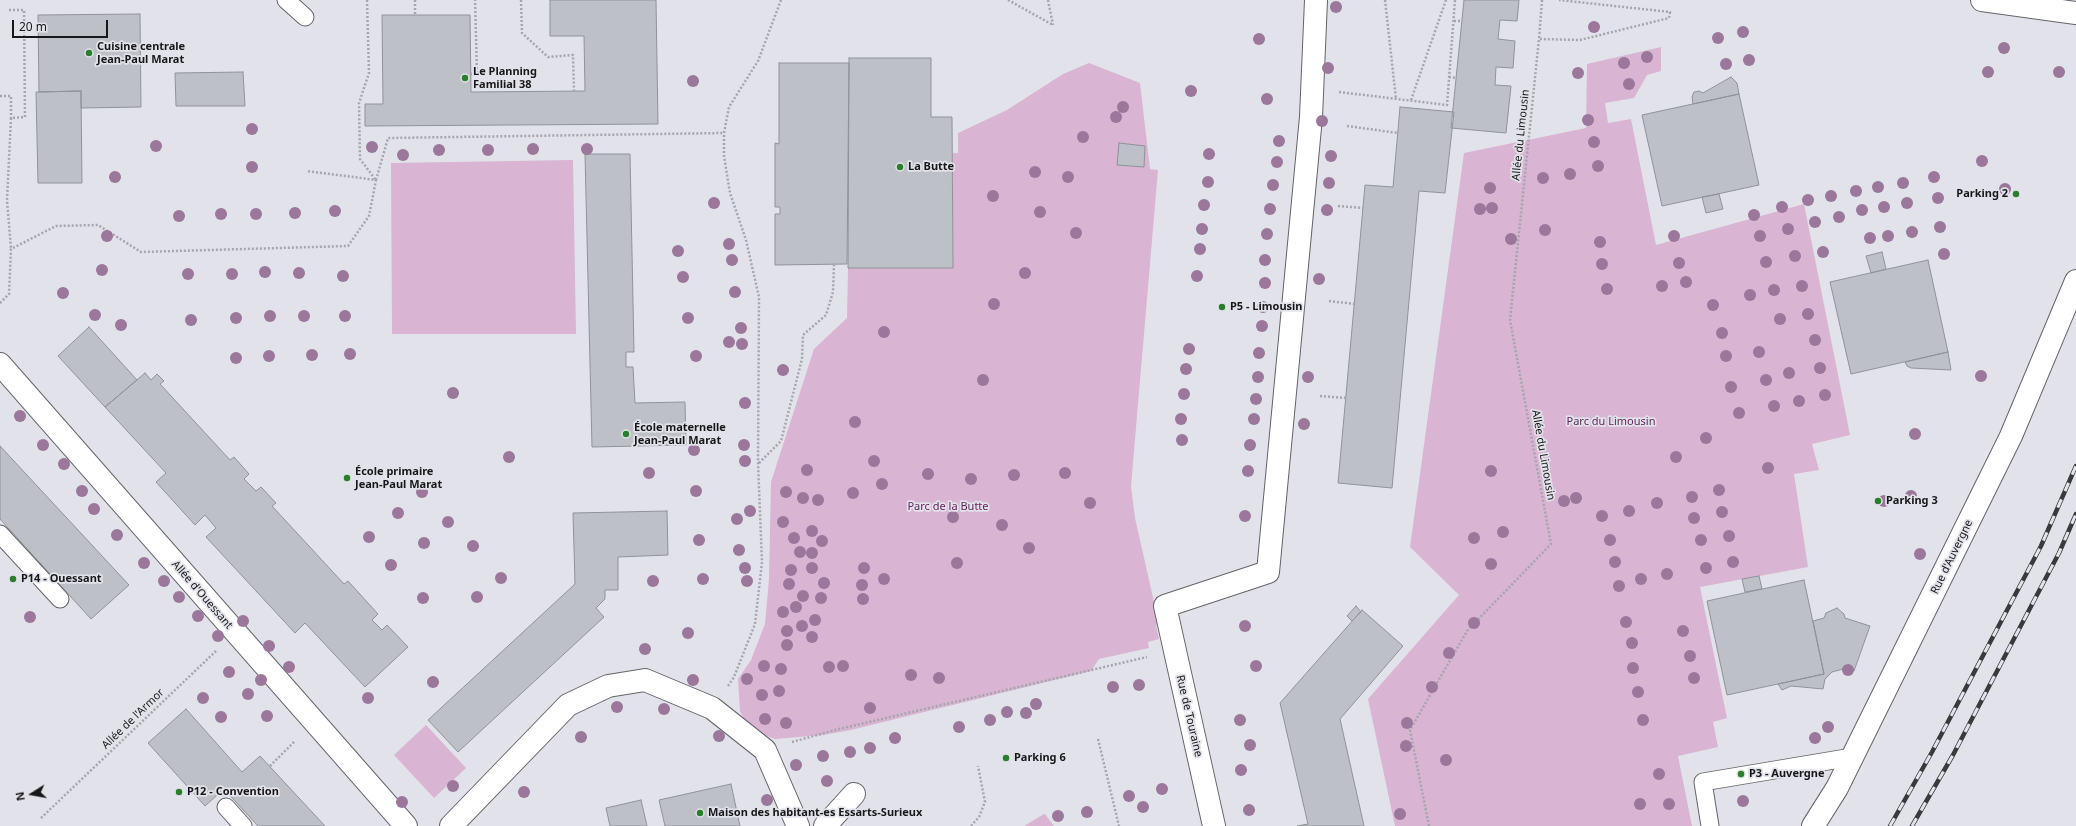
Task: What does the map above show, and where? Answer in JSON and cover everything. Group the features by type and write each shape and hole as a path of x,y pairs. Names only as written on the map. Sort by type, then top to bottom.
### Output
{"street":[{"name":"Rue de Touraine","path":"1214,826 1165,606 1268,572 1311,116 1316,0"},
{"path":"1982,0 2076,14"},
{"name":"Rue d'Auvergne","path":"1814,826 1837,788 2011,436 2076,281"},
{"name":"Allée d'Ouessant","path":"0,364 406,826"},
{"path":"451,826 568,705 608,686 645,680 712,708 765,750 798,826"},
{"path":"826,826 854,794"}],"lane":[{"path":"286,0 305,17"},
{"path":"0,534 60,599"},
{"path":"1710,826 1703,782 1852,757"},
{"path":"226,807 243,826"}],"path":[{"path":"367,0 369,73 359,103 360,159 376,180"},
{"path":"414,0 415,15"},
{"path":"470,74 477,74 475,0"},
{"path":"521,0 522,33 548,57 573,55 574,91"},
{"path":"712,708 734,677 755,624 762,562 758,463 759,297 746,240 730,193 724,156 724,132 729,108 758,61 781,0"},
{"path":"1008,0 1053,25 1048,0"},
{"path":"1385,0 1396,99"},
{"path":"1411,100 1446,0"},
{"path":"1360,94 1447,105 1456,0"},
{"path":"1542,0 1539,39 1580,40 1670,18 1670,12 1559,0"},
{"path":"9,10 24,10 25,117 11,118"},
{"path":"1454,21 1462,21"},
{"name":"Allée du Limousin","path":"1429,826 1410,730 1468,632 1551,544 1510,320 1539,39"},
{"path":"1449,77 1457,78"},
{"path":"0,96 11,96 7,200 11,249 9,294 0,303"},
{"path":"1347,126 1398,132"},
{"path":"11,249 56,226 98,225 141,252 348,246 369,216 376,180 388,138 724,132"},
{"path":"307,171 376,180"},
{"path":"1338,206 1363,208"},
{"path":"758,463 781,441 802,359 803,335 826,315 833,292 834,264"},
{"path":"1329,301 1355,304"},
{"path":"1320,396 1346,398"},
{"name":"Allée de l'Armor","path":"41,818 235,632"},
{"path":"765,750 839,729 1175,651"},
{"path":"270,766 315,722"},
{"path":"1098,739 1119,826"},
{"path":"971,826 979,817 985,802 978,766"}],"green space":[{"name":"Parc du Limousin","path":"1661,47 1661,71 1647,75 1634,98 1605,103 1608,123 1631,119 1656,245 1804,204 1850,435 1812,444 1819,470 1794,474 1808,567 1700,587 1727,718 1713,722 1718,747 1678,756 1692,826 1395,826 1368,699 1459,595 1410,547 1464,153 1586,128 1587,64"},
{"name":"Parc de la Butte","path":"1089,63 1140,83 1150,169 1158,170 1131,486 1135,518 1159,624 1156,625 1159,639 1148,642 1149,648 1099,659 1091,671 851,730 823,735 775,739 757,732 745,721 740,711 738,679 751,660 765,624 769,579 771,482 814,349 847,318 848,268 953,268 953,153 958,153 958,133 1007,110 1063,74"},
{"path":"573,160 576,334 392,334 391,163"},
{"path":"426,725 466,768 434,798 394,755"},
{"path":"1044,814 1054,826 1024,826"}],"building":[{"path":"550,0 656,0 658,124 365,126 365,104 383,104 382,15 470,15 471,92 585,91 584,36 550,36"},
{"path":"1464,0 1519,0 1517,21 1500,20 1498,39 1515,41 1513,68 1496,67 1495,85 1511,86 1506,133 1451,128"},
{"name":"Cuisine centrale Jean-Paul Marat","path":"140,14 141,107 81,108 81,91 39,92 38,15"},
{"name":"La Butte","path":"849,58 931,58 931,117 952,117 953,268 848,268"},
{"path":"779,63 849,63 847,264 775,265 775,214 780,214 780,207 775,207 775,143 779,144"},
{"path":"243,72 245,106 176,106 175,73"},
{"path":"1731,77 1737,83 1739,94 1693,104 1692,97 1694,92 1699,91 1703,93"},
{"path":"81,91 82,183 38,183 36,92"},
{"path":"1739,94 1759,185 1662,206 1642,115"},
{"path":"1400,107 1454,112 1445,193 1419,191 1392,488 1338,483 1365,185 1393,187"},
{"path":"1119,143 1145,146 1144,167 1117,165"},
{"path":"585,154 630,154 634,352 626,352 626,367 633,367 635,403 685,402 686,445 592,447"},
{"path":"1719,194 1723,209 1706,213 1702,197"},
{"path":"1882,252 1886,269 1871,273 1866,256"},
{"path":"1928,260 1948,352 1851,374 1830,282"},
{"path":"89,327 137,380 105,407 58,356"},
{"path":"1948,352 1951,370 1911,368 1907,366 1905,362"},
{"path":"145,373 151,380 157,374 164,381 160,384 230,460 234,457 249,474 244,479 256,491 261,487 276,503 272,506 344,584 348,581 378,614 372,620 382,630 387,625 408,647 365,687 305,623 295,633 206,537 216,528 205,515 195,525 156,482 166,473 105,407"},
{"path":"0,446 129,585 91,619 0,519"},
{"path":"667,511 668,555 618,557 618,590 605,590 605,599 596,608 604,617 458,752 428,720 575,584 573,513"},
{"path":"1759,576 1762,589 1745,592 1742,579"},
{"path":"1804,580 1824,674 1727,695 1707,601"},
{"path":"1356,606 1361,612 1352,621 1347,616"},
{"path":"1837,608 1844,614 1845,618 1870,626 1854,671 1843,669 1832,672 1825,679 1823,689 1791,686 1782,690 1778,684 1824,674 1813,621 1824,618 1826,613"},
{"path":"1362,610 1403,646 1340,719 1364,826 1297,826 1308,824 1280,703"},
{"path":"186,709 242,772 260,756 325,826 258,826 224,789 205,806 148,743"},
{"name":"Maison des habitant-es Essarts-Surieux","path":"731,784 740,826 665,826 659,800"},
{"path":"641,800 647,826 610,826 606,808"}],"railway":[{"path":"1890,826 1932,752 2041,546 2076,466"},
{"path":"1912,826 1953,755 2059,553 2076,514"}],"place":[{"name":"Cuisine centrale Jean-Paul Marat","path":"89,53"},
{"name":"Le Planning Familial 38","path":"465,78"},
{"name":"La Butte","path":"900,167"},
{"name":"Parking 2","path":"2016,194"},
{"name":"P5 - Limousin","path":"1222,307"},
{"name":"École maternelle Jean-Paul Marat","path":"626,434"},
{"name":"École primaire Jean-Paul Marat","path":"347,478"},
{"name":"Parking 3","path":"1878,501"},
{"name":"P14 - Ouessant","path":"13,579"},
{"name":"Parking 6","path":"1006,758"},
{"name":"P3 - Auvergne","path":"1741,774"},
{"name":"P12 - Convention","path":"179,792"},
{"name":"Maison des habitant-es Essarts-Surieux","path":"700,813"}]}
